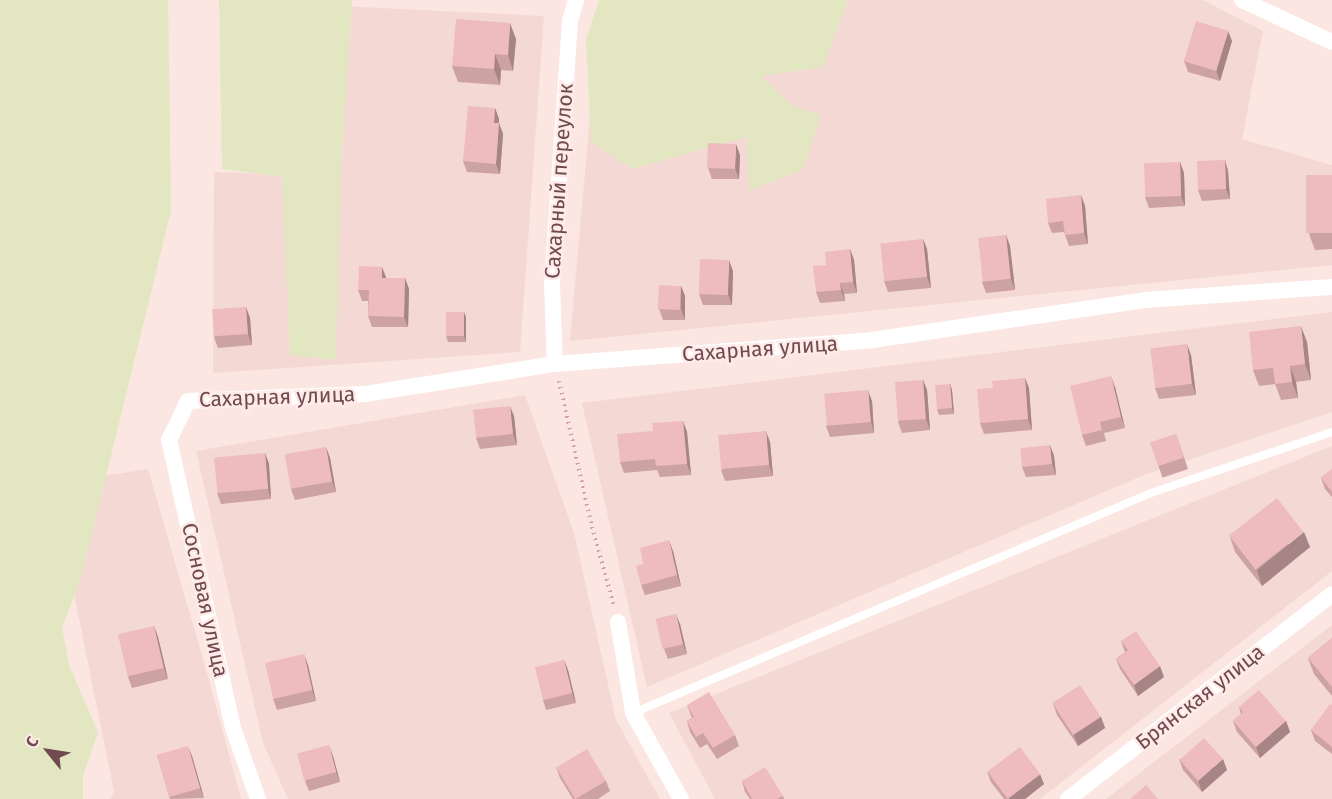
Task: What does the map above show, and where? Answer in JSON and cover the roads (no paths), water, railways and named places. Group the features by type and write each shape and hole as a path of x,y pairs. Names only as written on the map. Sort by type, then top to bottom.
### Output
{"street":[{"name":"Сахарный переулок","path":"555,364 552,285 570,21 576,0"},
{"path":"1242,0 1332,42"},
{"name":"Сахарная улица","path":"188,401 365,394 555,364 872,340 1145,300 1332,287"},
{"name":"Сосновая улица","path":"188,401 169,440 233,728 258,799"},
{"name":"Брянская улица","path":"1068,799 1332,594"},
{"path":"618,622 633,713 681,799"}],"lane":[{"path":"633,713 1151,493 1332,432"}]}
